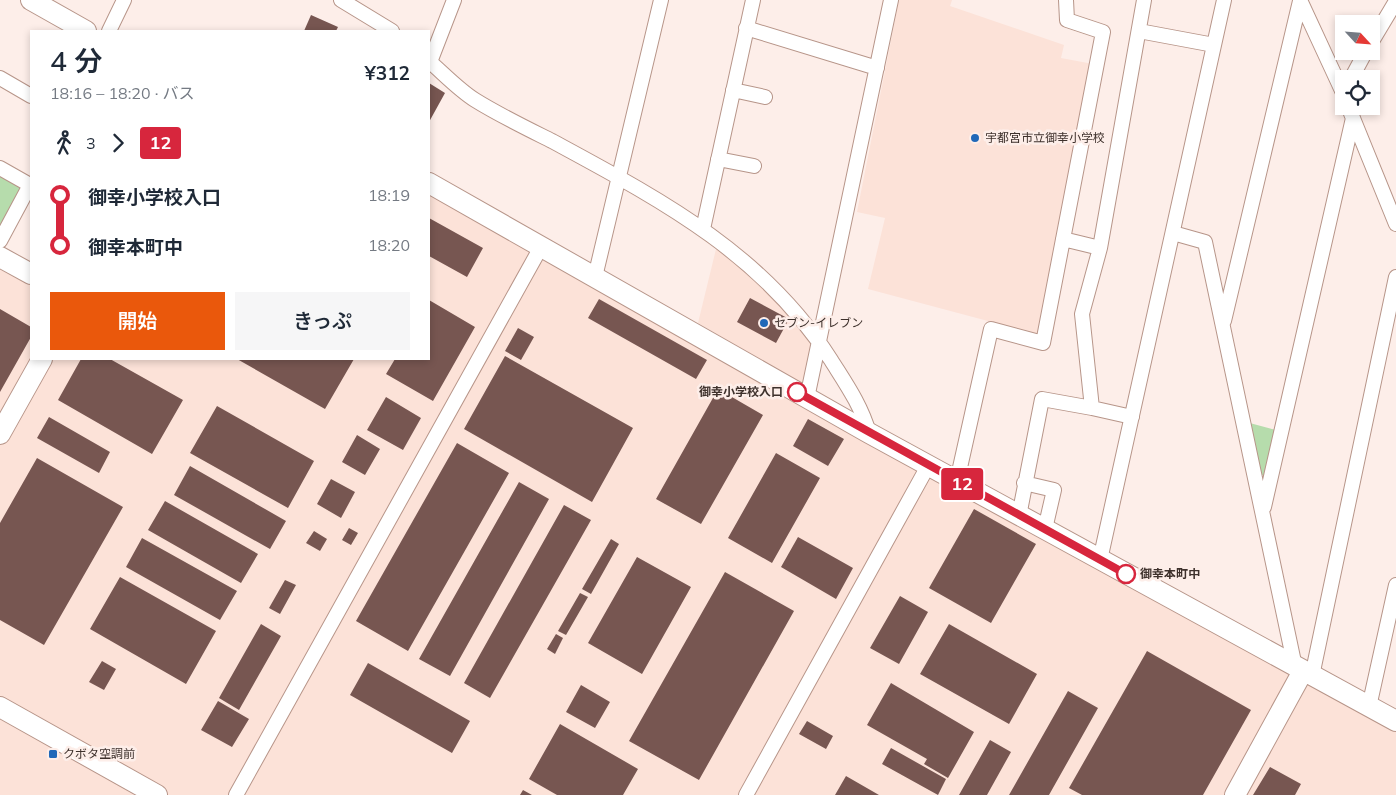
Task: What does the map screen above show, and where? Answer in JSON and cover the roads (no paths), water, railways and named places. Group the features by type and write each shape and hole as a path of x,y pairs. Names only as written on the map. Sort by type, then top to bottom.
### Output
{"street":[{"path":"31,0 84,30"},
{"path":"109,30 124,0"},
{"path":"341,0 390,30"},
{"path":"430,60 454,0"},
{"path":"595,277 661,0"},
{"path":"704,229 753,0"},
{"path":"808,398 891,0"},
{"path":"957,481 991,329 1043,343 1103,32 1067,20 1066,0"},
{"path":"1092,408 1082,314 1100,248 1144,0"},
{"path":"1100,560 1224,0"},
{"path":"1300,1 1335,76"},
{"path":"1223,326 1300,1"},
{"path":"1380,27 1392,3"},
{"path":"1383,22 1396,29"},
{"path":"746,28 877,68"},
{"path":"1139,31 1214,45"},
{"path":"430,63 474,99 619,177 704,229 743,261 793,308 820,342 863,410 869,433"},
{"path":"0,78 30,95"},
{"path":"733,90 765,97"},
{"path":"1263,511 1350,115"},
{"path":"1352,115 1396,224"},
{"path":"718,159 754,166"},
{"path":"0,168 30,185 0,241"},
{"path":"430,184 928,466 1396,721"},
{"path":"1173,233 1205,242 1263,511 1303,671"},
{"path":"1063,239 1100,248"},
{"path":"236,795 541,247"},
{"path":"0,257 30,273"},
{"path":"1235,795 1303,671 1396,277"},
{"path":"0,434 41,360"},
{"path":"1019,516 1042,399 1132,417"},
{"path":"746,795 928,466"},
{"path":"1024,484 1054,490 1045,529"},
{"path":"1369,707 1396,585"},
{"path":"0,707 157,795"}],"place":[{"name":"宇都宮市立御幸小学校","path":"975,138"},
{"name":"セブン-イレブン","path":"764,323"},
{"name":"御幸小学校入口","path":"797,392"},
{"name":"御幸本町中","path":"1126,574"},
{"name":"クボタ空調前","path":"53,754"}]}
